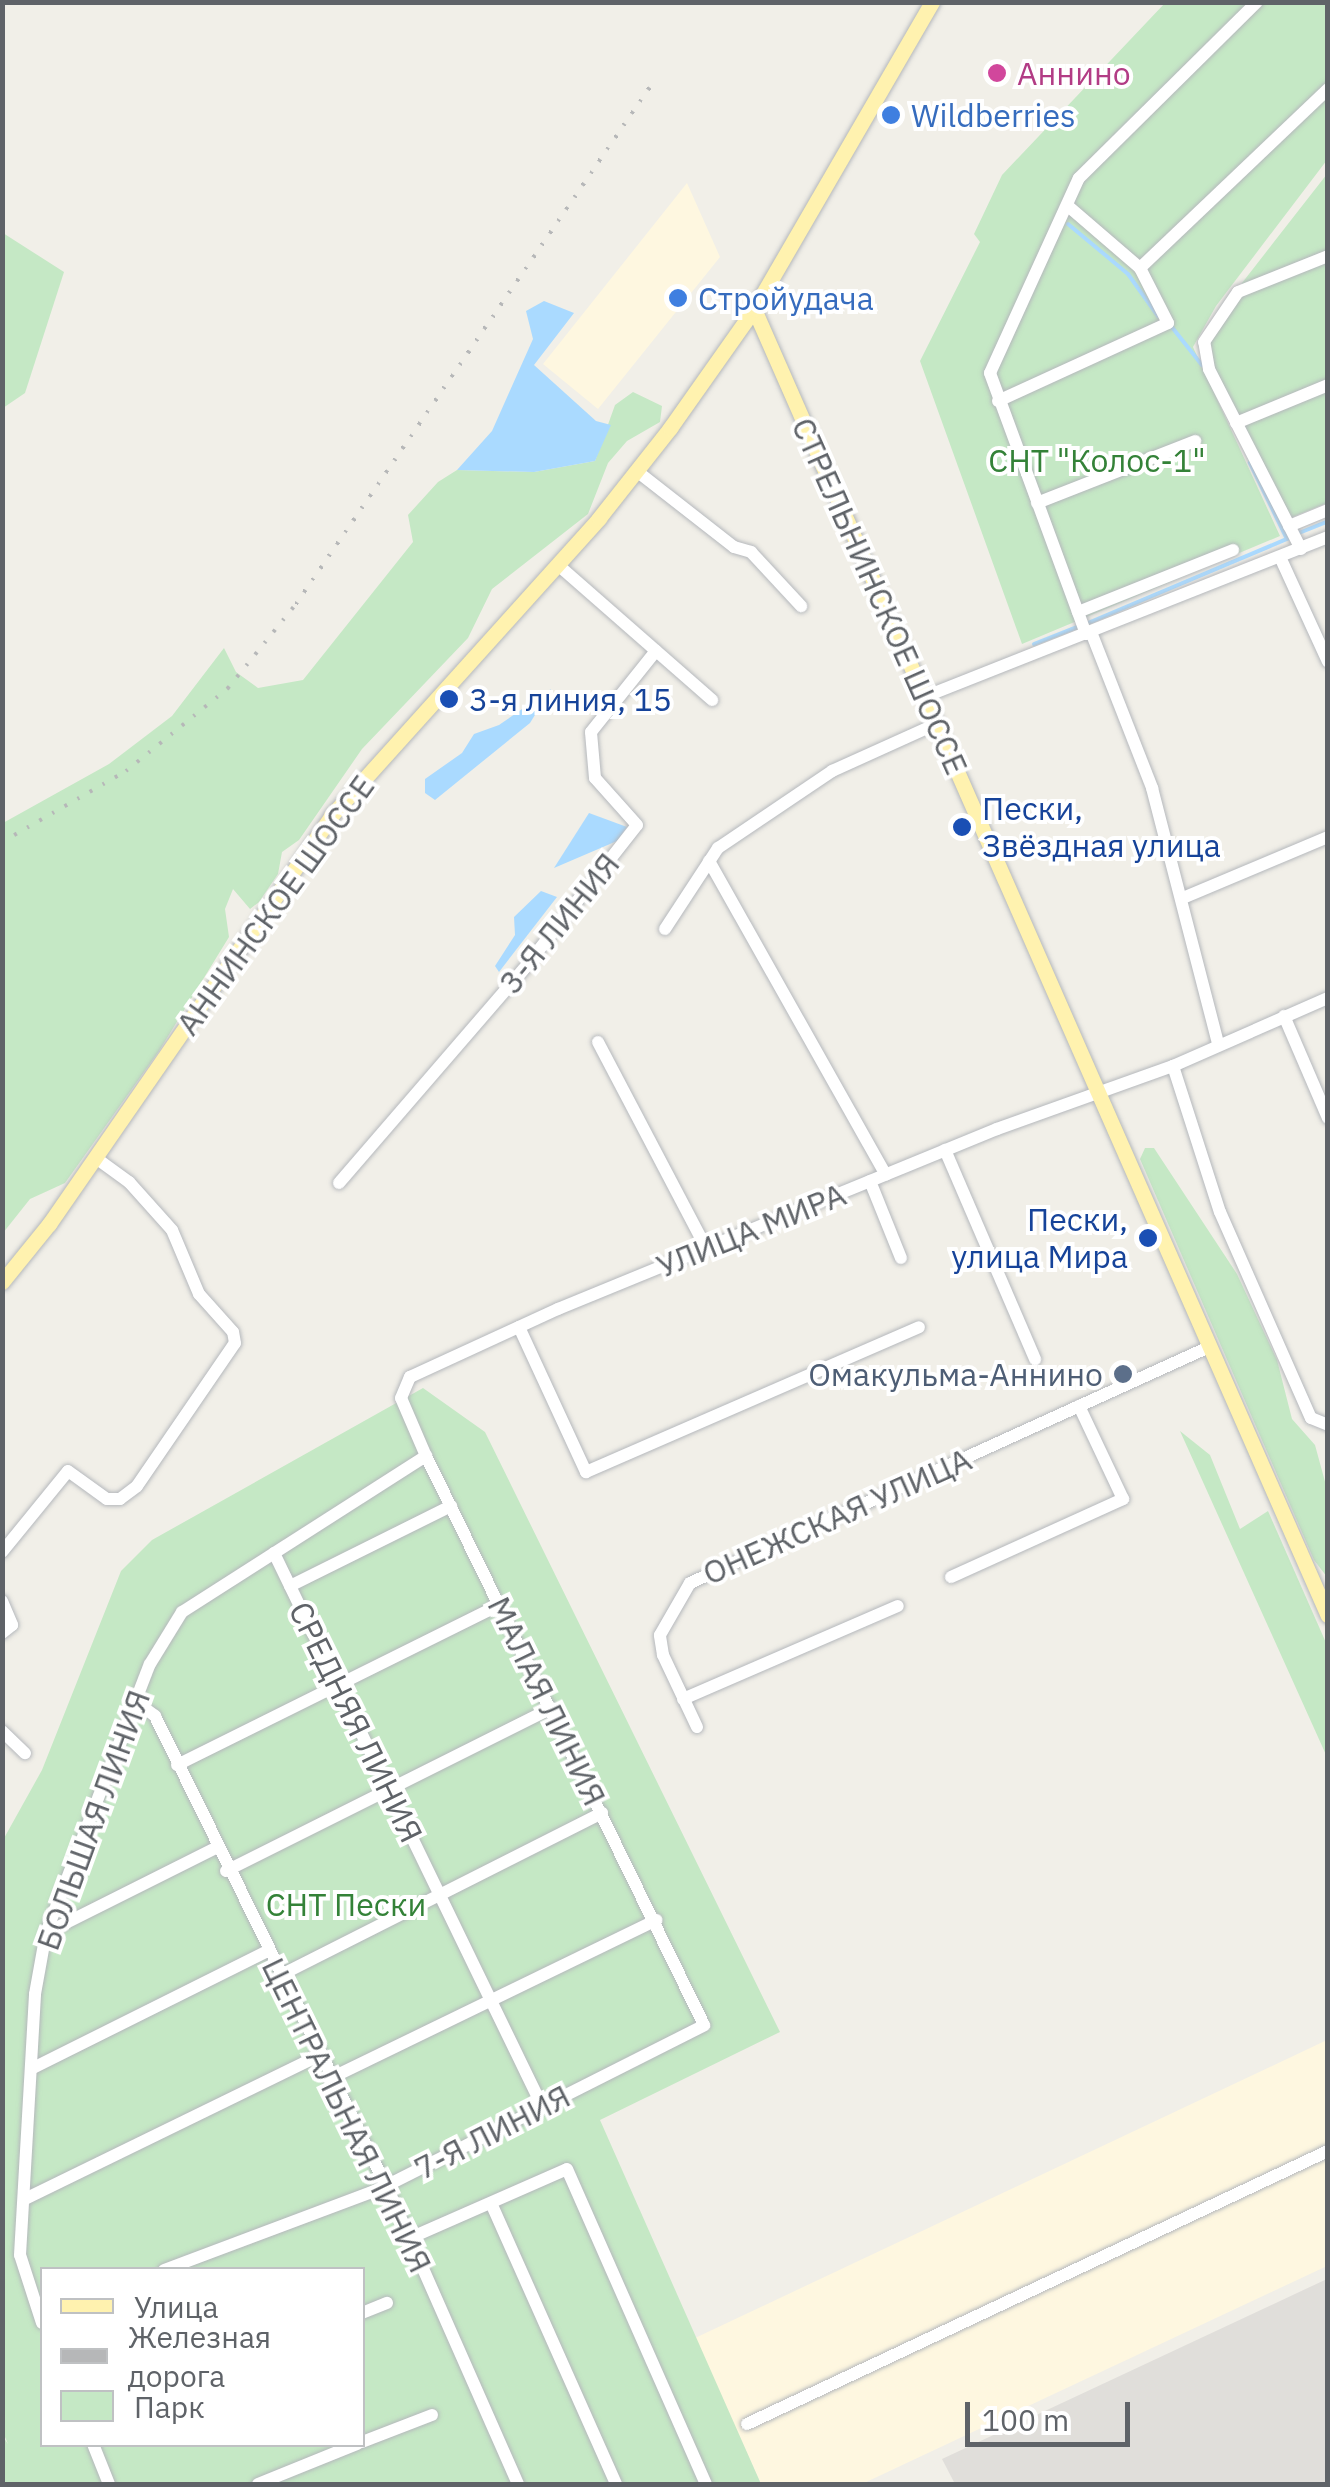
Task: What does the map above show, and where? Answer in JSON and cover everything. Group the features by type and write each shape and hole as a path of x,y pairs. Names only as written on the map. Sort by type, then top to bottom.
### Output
{"main road":[{"name":"АННИНСКОЕ ШОССЕ","path":"2,1282 96,1158 331,816 638,472 754,309 932,2"},
{"name":"СТРЕЛЬНИНСКОЕ ШОССЕ","path":"754,309 1328,1616"}],"street":[{"path":"1218,1043 1184,898 1152,788 1078,612 990,373 1079,178 1257,2"},
{"path":"1140,268 1328,89"},
{"path":"998,401 1168,323 1140,268 1068,206"},
{"path":"1301,548 1209,370 1204,342 1238,292 1328,256"},
{"path":"1236,423 1328,385"},
{"path":"1036,503 1195,441"},
{"path":"638,472 734,547 751,552 801,606"},
{"path":"1290,526 1328,510"},
{"path":"924,697 1328,537"},
{"path":"1078,612 1233,550"},
{"path":"1280,558 1328,662"},
{"path":"558,565 712,700"},
{"name":"3-Я ЛИНИЯ","path":"339,1182 523,970 637,825 595,778 590,732 656,651"},
{"path":"665,930 709,861 832,771 936,724"},
{"path":"1184,898 1328,837"},
{"path":"709,861 886,1175"},
{"name":"УЛИЦА МИРА","path":"410,1377 519,1327 945,1150 1100,1100 1218,1043 1328,998"},
{"path":"1284,1016 1328,1118"},
{"path":"598,1042 706,1248"},
{"path":"1173,1066 1220,1212 1310,1418 1328,1425"},
{"path":"945,1150 1035,1359"},
{"path":"2,1552 68,1471 107,1499 120,1499 137,1486 235,1343 233,1332 199,1294 172,1230 129,1182 96,1158"},
{"path":"870,1181 901,1258"},
{"path":"519,1327 586,1472 919,1327"},
{"name":"ОНЕЖСКАЯ УЛИЦА","path":"698,1727 683,1699 660,1635 690,1582 1208,1347"},
{"name":"МАЛАЯ ЛИНИЯ","path":"410,1377 401,1398 426,1456 704,2024"},
{"path":"951,1577 1123,1499 1080,1406"},
{"name":"БОЛЬШАЯ ЛИНИЯ","path":"40,2315 20,2255 31,2068 46,1932 136,1702 182,1612 426,1456"},
{"path":"290,1586 450,1506"},
{"name":"СРЕДНЯЯ ЛИНИЯ","path":"274,1553 542,2106"},
{"path":"2,1601 12,1625 2,1633"},
{"path":"177,1765 500,1605"},
{"path":"683,1699 898,1606"},
{"name":"ЦЕНТРАЛЬНАЯ ЛИНИЯ","path":"136,1702 155,1716 226,1871 410,2238 518,2484"},
{"path":"226,1871 551,1708"},
{"path":"2,1731 25,1753"},
{"path":"278,1976 602,1813"},
{"path":"46,1932 216,1848"},
{"path":"328,2079 656,1920"},
{"path":"31,2068 266,1952"},
{"name":"7-Я ЛИНИЯ","path":"172,2267 382,2188 704,2024"},
{"path":"24,2198 318,2056"},
{"path":"747,2424 1328,2151"},
{"path":"410,2238 567,2169 706,2484"},
{"path":"491,2202 616,2484"},
{"path":"365,2312 387,2303"},
{"path":"365,2441 432,2414"},
{"path":"94,2447 110,2484"},
{"path":"258,2484 350,2447"}],"shaded area":[{"path":"687,183 720,257 598,409 543,364"},
{"path":"1327,2040 1327,2266 862,2484 761,2484 695,2338"},
{"path":"1327,2279 1327,2484 955,2484 942,2459"}],"green space":[{"name":"СНТ \"Колос-1\"","path":"1165,3 1327,3 1327,160 1216,306 1193,347 1280,536 1022,644 920,361 980,242 974,234 1002,175"},
{"path":"1327,174 1327,503 1290,518 1215,369 1210,340 1241,297 1242,283"},
{"path":"3,233 64,272 25,393 3,408"},
{"path":"633,392 662,406 660,422 627,441 608,463 588,514 492,589 468,638 362,749 299,840 282,852 278,874 259,902 250,909 233,889 225,909 229,937 159,1051 65,1183 30,1199 3,1233 3,823 109,764 172,716 224,648 236,672 258,688 303,680 413,542 408,515 438,482 457,470 534,472 595,461 615,405"},
{"path":"1145,1148 1154,1148 1237,1274 1277,1360 1292,1419 1315,1445 1327,1489 1327,1577 1314,1560 1140,1159"},
{"name":"СНТ Пески","path":"423,1388 485,1432 780,2032 600,2120 761,2484 3,2484 2,2435 8,2444 2,2430 3,1840 42,1770 121,1571 152,1540"},
{"path":"1180,1431 1210,1455 1240,1529 1268,1511 1327,1645 1327,1757"}],"water":[{"path":"544,301 574,313 534,365 596,421 611,425 595,461 534,472 457,470 492,431 533,339 526,311"},
{"path":"551,689 530,723 435,800 425,793 425,779 462,753 474,734 499,725"},
{"path":"589,813 627,827 617,841 554,868"},
{"path":"541,891 557,897 499,972 495,966 515,935 514,917"}],"waterway":[{"path":"1068,224 1128,274 1158,316"},
{"path":"1171,326 1202,365"},
{"path":"1088,623 1287,539 1250,463"},
{"path":"1299,533 1328,521"},
{"path":"1034,644 1077,627"}],"railway":[{"path":"2,842 126,771 228,688 296,604 654,81"}],"place":[{"name":"Аннино","path":"997,73"},
{"name":"Wildberries","path":"891,115"},
{"name":"Стройудача","path":"678,298"},
{"name":"3-я линия, 15","path":"449,699"},
{"name":"Пески, Звёздная улица","path":"962,827"},
{"name":"Пески, улица Мира","path":"1148,1238"},
{"name":"Омакульма-Аннино","path":"1123,1374"}]}
